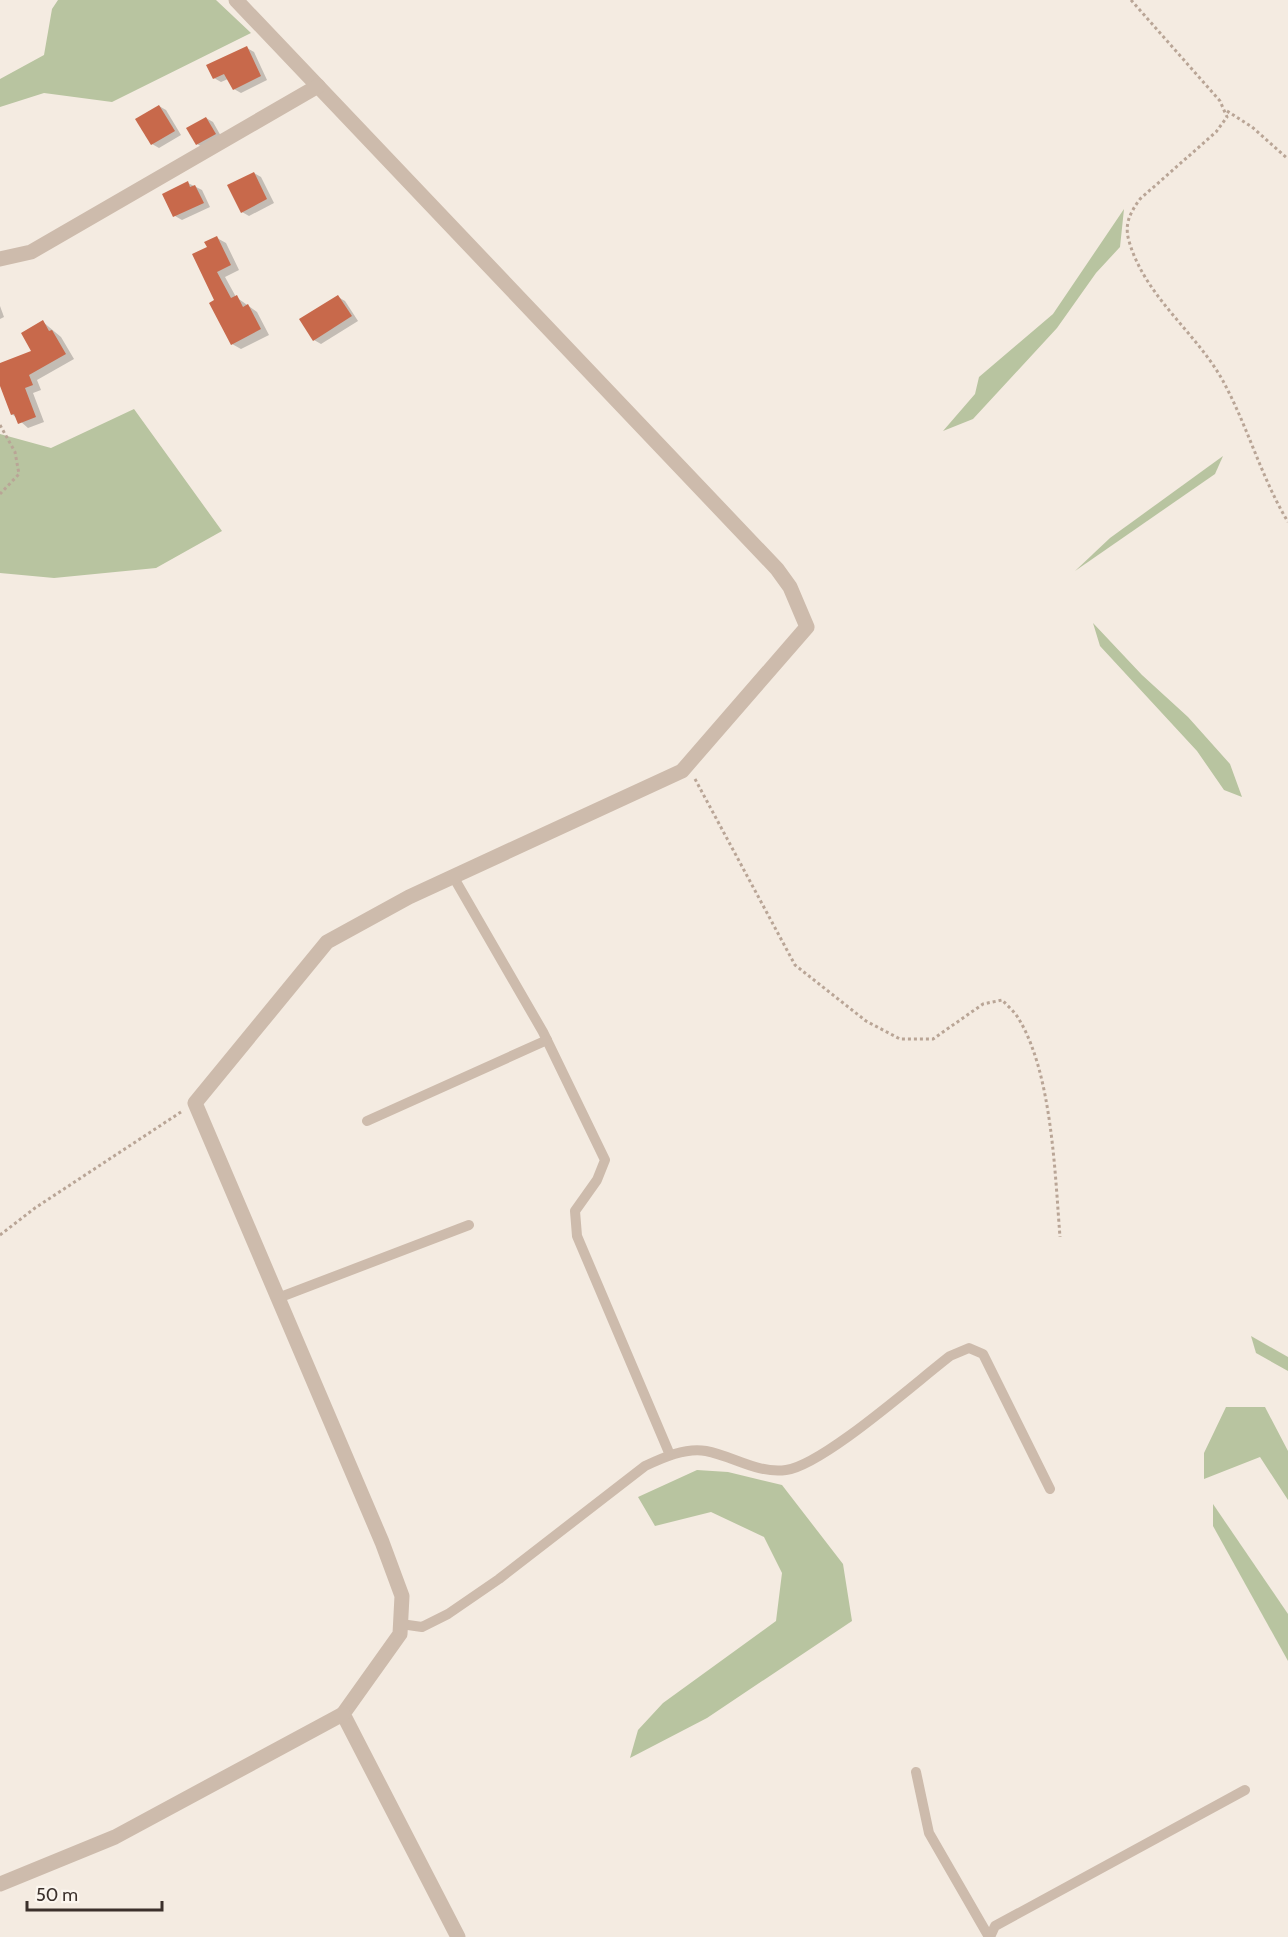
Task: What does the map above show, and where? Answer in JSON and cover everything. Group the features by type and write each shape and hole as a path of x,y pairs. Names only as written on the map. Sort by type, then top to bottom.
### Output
{"street":[{"path":"0,1884 114,1837 343,1714 400,1634 402,1596 382,1542 195,1103 327,942 409,897 682,771 807,627 790,587 777,569 236,0"},
{"path":"0,259 31,252 318,86"},
{"path":"343,1714 458,1937"}],"lane":[{"path":"454,878 547,1040 605,1160 597,1180 575,1211 577,1236 670,1455"},
{"path":"367,1121 547,1040"},
{"path":"278,1298 469,1225"},
{"path":"401,1624 422,1627 448,1614 499,1579 645,1466 670,1455 705,1451 747,1466 786,1470 819,1458 951,1356 969,1348 983,1354 1050,1489"},
{"path":"916,1772 929,1833 989,1937"},
{"path":"989,1937 995,1926 1245,1790"}],"path":[{"path":"1131,0 1142,16 1188,62 1227,111 1252,127 1288,159"},
{"path":"1227,111 1225,123 1140,199 1130,213 1126,228 1129,242 1141,269 1169,312 1221,378 1242,419 1274,499 1288,522"},
{"path":"0,425 15,452 19,474 0,494"},
{"path":"688,764 795,965 824,989 866,1021 900,1040 933,1040 983,1004 1002,1000 1020,1020 1039,1069 1053,1155 1060,1237"},
{"path":"0,1235 35,1208 195,1103"}],"green space":[{"path":"58,0 216,0 251,33 112,102 44,93 0,107 0,79 44,55 52,9"},
{"path":"1124,209 1120,247 1096,273 1057,328 973,419 943,431 975,394 979,377 1053,314"},
{"path":"134,409 222,531 156,568 54,578 0,573 0,434 51,448"},
{"path":"1223,456 1215,474 1075,571 1110,538"},
{"path":"1093,623 1142,675 1188,717 1230,764 1242,797 1224,790 1197,751 1100,646"},
{"path":"1251,1336 1288,1357 1288,1371 1256,1353"},
{"path":"1226,1407 1265,1407 1288,1451 1288,1500 1260,1457 1204,1479 1204,1453"},
{"path":"697,1470 728,1472 782,1485 843,1564 852,1621 707,1718 630,1758 638,1730 663,1703 776,1621 782,1573 764,1537 711,1512 655,1526 638,1497"},
{"path":"1213,1504 1288,1614 1288,1661 1213,1526"}],"building":[{"path":"247,46 261,76 233,90 224,74 213,79 206,65"},
{"path":"159,105 175,131 151,145 135,119"},
{"path":"206,117 216,134 196,145 186,128"},
{"path":"254,172 267,199 241,213 227,185"},
{"path":"188,181 190,187 195,185 204,203 173,217 162,194"},
{"path":"217,236 231,265 217,272 231,298 237,295 243,307 248,304 261,329 231,345 209,303 214,300 192,254 207,247 204,242"},
{"path":"338,295 352,316 313,341 299,319"},
{"path":"43,320 49,331 52,330 66,354 29,375 33,385 25,388 36,417 18,424 14,414 11,415 0,386 0,363 31,351 21,333"}]}
